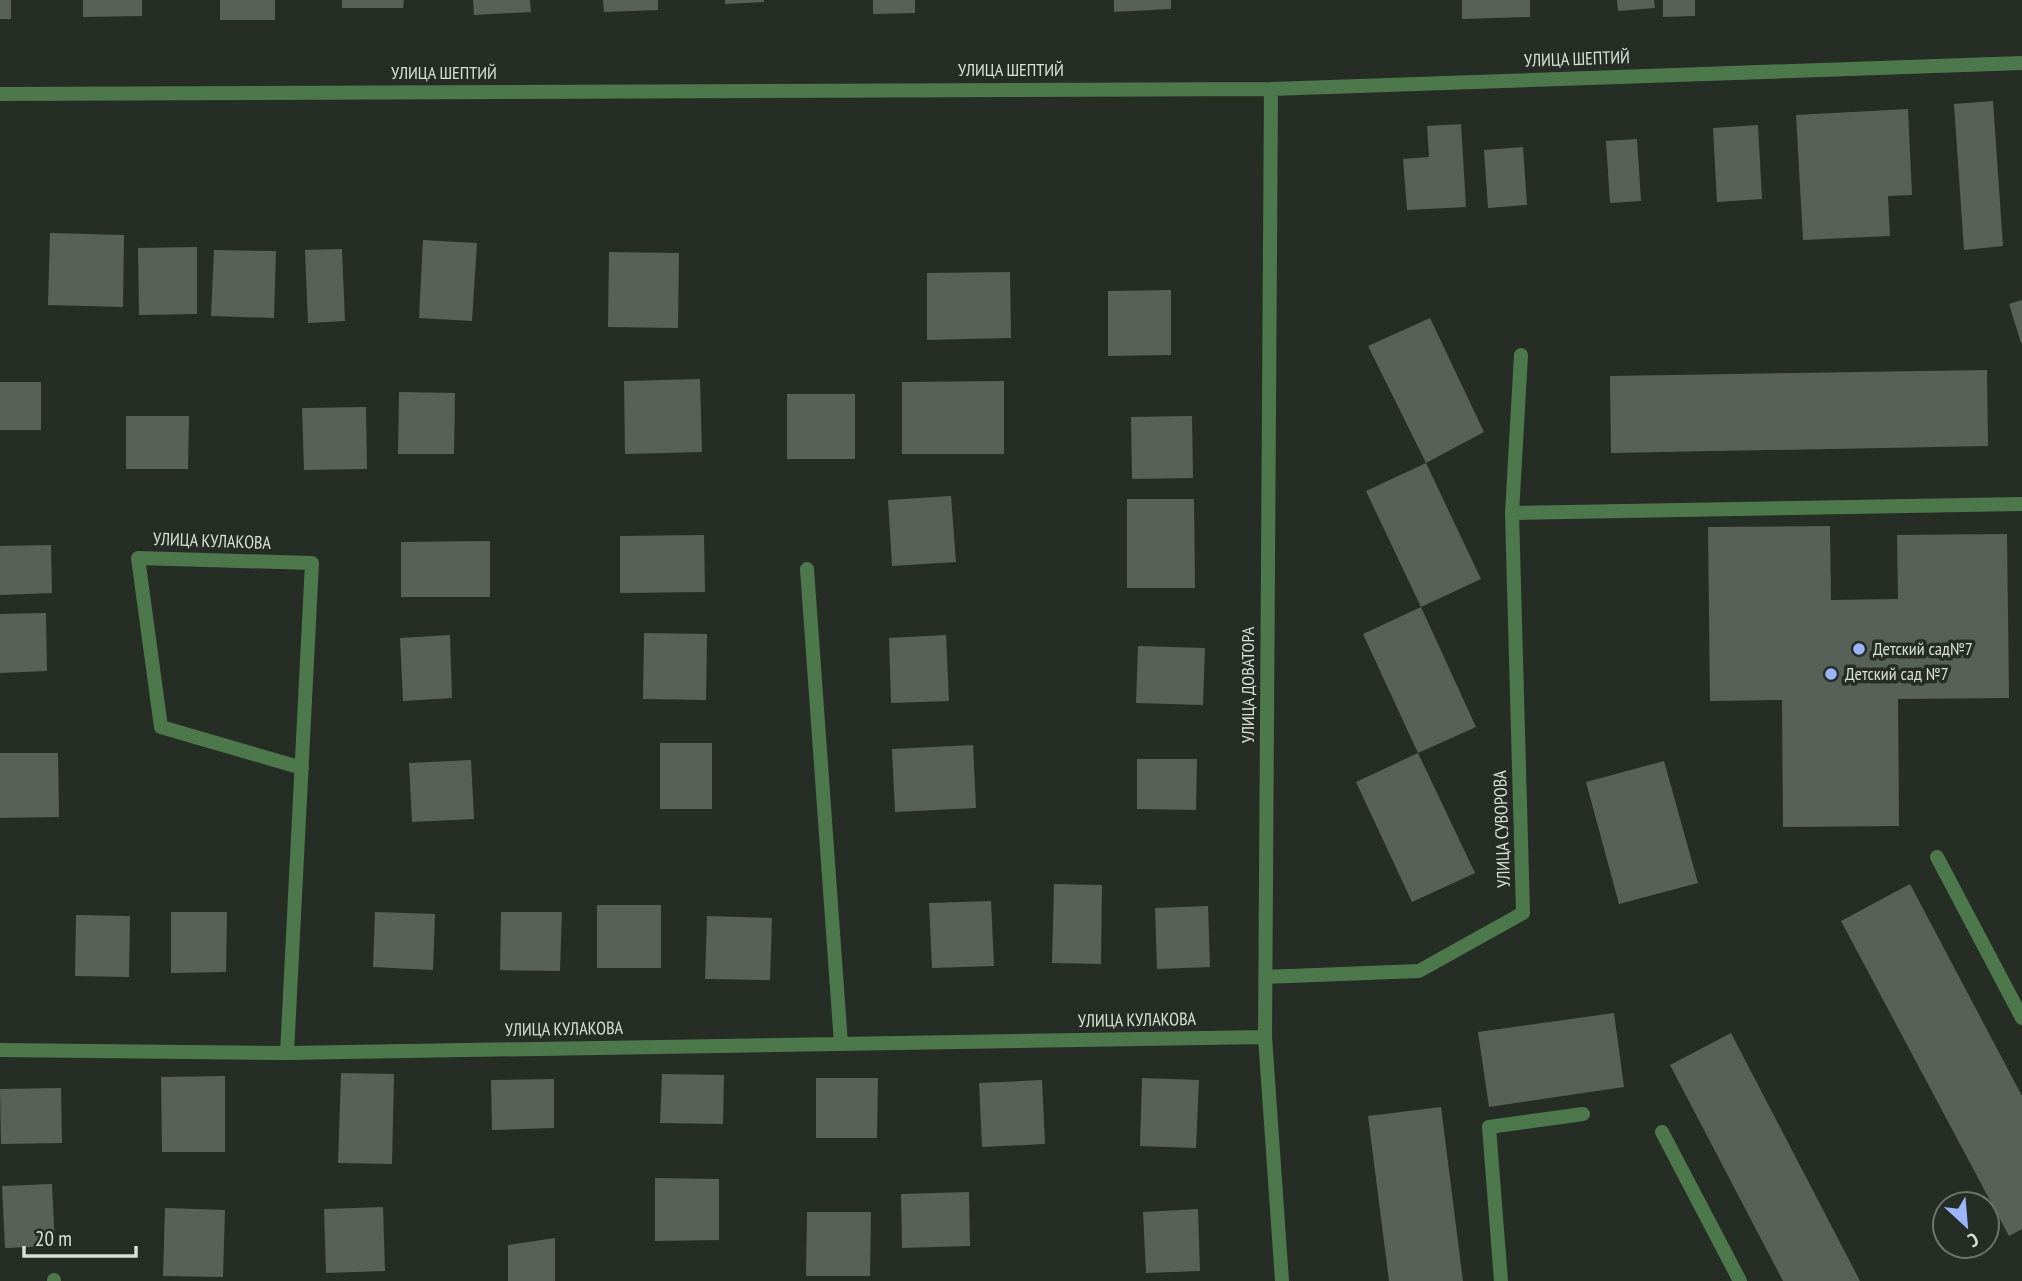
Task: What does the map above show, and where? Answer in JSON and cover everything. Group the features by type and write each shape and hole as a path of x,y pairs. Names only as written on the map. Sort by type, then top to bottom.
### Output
{"street":[{"name":"УЛИЦА ШЕПТИЙ","path":"0,94 1271,89 2022,63"},
{"name":"УЛИЦА ДОВАТОРА","path":"1271,89 1265,1037 1282,1281"},
{"name":"УЛИЦА СУВОРОВА","path":"1266,977 1419,971 1524,913 1512,513 1521,355"},
{"path":"1512,513 2022,504"},
{"name":"УЛИЦА КУЛАКОВА","path":"287,1052 302,768 312,563 138,558 161,727 302,768"},
{"path":"807,569 841,1044"},
{"path":"1937,857 2022,1018"},
{"name":"УЛИЦА КУЛАКОВА","path":"0,1050 287,1052 1265,1037"},
{"path":"1501,1281 1489,1127 1583,1114"},
{"path":"1662,1132 1740,1281"}],"building":[{"path":"0,0 11,0 11,19 0,19"},
{"path":"83,0 142,0 142,16 83,17"},
{"path":"220,0 275,0 275,20 220,20"},
{"path":"342,0 404,0 403,8 342,8"},
{"path":"473,0 530,0 531,12 474,15"},
{"path":"603,0 658,0 658,10 604,12"},
{"path":"725,0 764,0 764,2 725,4"},
{"path":"873,0 915,0 915,13 873,14"},
{"path":"1114,0 1171,0 1171,9 1114,12"},
{"path":"1462,0 1530,0 1530,17 1462,19"},
{"path":"1617,0 1654,0 1655,8 1618,11"},
{"path":"1663,0 1695,0 1695,16 1663,17"},
{"path":"1993,101 2003,246 1964,250 1954,104"},
{"path":"1908,109 1912,195 1888,196 1890,236 1803,240 1796,115"},
{"path":"1461,124 1466,207 1407,210 1403,159 1429,157 1427,126"},
{"path":"1758,125 1762,199 1717,202 1713,128"},
{"path":"1637,139 1641,201 1610,203 1606,141"},
{"path":"1523,147 1527,205 1488,208 1484,150"},
{"path":"50,233 124,235 123,307 48,305"},
{"path":"423,240 477,243 472,321 419,318"},
{"path":"197,247 197,314 139,315 138,248"},
{"path":"342,249 345,321 308,323 305,250"},
{"path":"214,250 276,251 274,318 211,316"},
{"path":"609,252 679,253 678,328 608,327"},
{"path":"1010,272 1011,338 927,340 927,273"},
{"path":"1171,290 1171,355 1108,356 1108,291"},
{"path":"2022,300 2022,343 2021,343 2009,304"},
{"path":"1430,318 1484,432 1426,463 1368,346"},
{"path":"1987,370 1988,446 1611,453 1610,376"},
{"path":"700,379 702,452 625,454 624,381"},
{"path":"1004,381 1004,454 902,454 902,382"},
{"path":"0,382 41,382 41,430 0,430"},
{"path":"399,392 455,393 454,454 398,454"},
{"path":"787,394 855,394 855,459 787,459"},
{"path":"366,407 367,469 304,470 302,408"},
{"path":"126,416 189,416 188,469 126,469"},
{"path":"1192,416 1193,478 1132,479 1131,417"},
{"path":"1426,463 1481,579 1421,607 1366,491"},
{"path":"951,496 956,562 892,566 888,500"},
{"path":"1127,499 1194,499 1195,588 1127,588"},
{"name":"Детский сад№7","path":"1830,526 1831,600 1898,599 1897,535 2007,534 2009,698 1898,699 1899,826 1783,827 1782,700 1710,701 1708,527"},
{"path":"704,535 705,592 620,593 620,536"},
{"path":"490,541 490,597 401,597 401,542"},
{"path":"51,545 52,593 0,595 0,546"},
{"path":"1421,607 1476,727 1418,753 1363,634"},
{"path":"46,613 47,671 0,673 0,614"},
{"path":"644,633 707,634 706,700 643,699"},
{"path":"450,635 452,698 403,701 400,638"},
{"path":"946,635 949,701 891,703 889,638"},
{"path":"1138,646 1205,648 1203,705 1136,703"},
{"path":"660,743 712,743 712,809 660,809"},
{"path":"973,745 976,808 895,812 892,749"},
{"path":"0,753 58,753 59,817 0,818"},
{"path":"1418,753 1475,873 1412,902 1356,782"},
{"path":"1137,759 1197,759 1196,810 1137,809"},
{"path":"471,760 474,819 412,822 409,763"},
{"path":"1664,761 1698,883 1619,904 1586,782"},
{"path":"1054,884 1102,885 1101,964 1052,963"},
{"path":"1910,884 2022,1096 2022,1229 2009,1236 2001,1221 2001,1190 1984,1190 1841,921"},
{"path":"991,901 994,966 932,968 929,903"},
{"path":"597,905 661,905 661,968 597,968"},
{"path":"1208,906 1210,967 1157,969 1155,908"},
{"path":"171,912 227,912 226,972 171,973"},
{"path":"375,912 435,914 433,970 373,967"},
{"path":"501,912 562,912 560,971 500,970"},
{"path":"76,915 130,916 129,977 75,976"},
{"path":"707,916 772,918 770,980 705,979"},
{"path":"1614,1013 1624,1087 1489,1107 1478,1032"},
{"path":"1731,1033 1860,1281 1783,1281 1670,1065"},
{"path":"341,1073 394,1074 392,1164 338,1163"},
{"path":"662,1074 724,1075 723,1124 660,1123"},
{"path":"225,1076 225,1152 162,1152 161,1077"},
{"path":"816,1078 878,1078 877,1138 816,1138"},
{"path":"1142,1078 1199,1080 1196,1148 1140,1146"},
{"path":"554,1079 554,1128 492,1130 491,1080"},
{"path":"1042,1080 1045,1144 982,1147 979,1083"},
{"path":"61,1088 62,1143 1,1144 0,1089"},
{"path":"1441,1107 1463,1281 1389,1281 1368,1116"},
{"path":"655,1178 719,1179 719,1240 655,1241"},
{"path":"52,1184 55,1246 5,1248 2,1186"},
{"path":"969,1192 970,1246 902,1248 901,1194"},
{"path":"383,1207 385,1271 326,1273 324,1209"},
{"path":"165,1208 225,1210 223,1277 163,1276"},
{"path":"1198,1209 1200,1271 1146,1273 1143,1212"},
{"path":"807,1212 871,1212 870,1276 806,1276"},
{"path":"555,1238 555,1281 508,1281 508,1245"}],"place":[{"name":"Детский сад№7","path":"1859,649"},
{"name":"Детский сад №7","path":"1831,674"}]}
